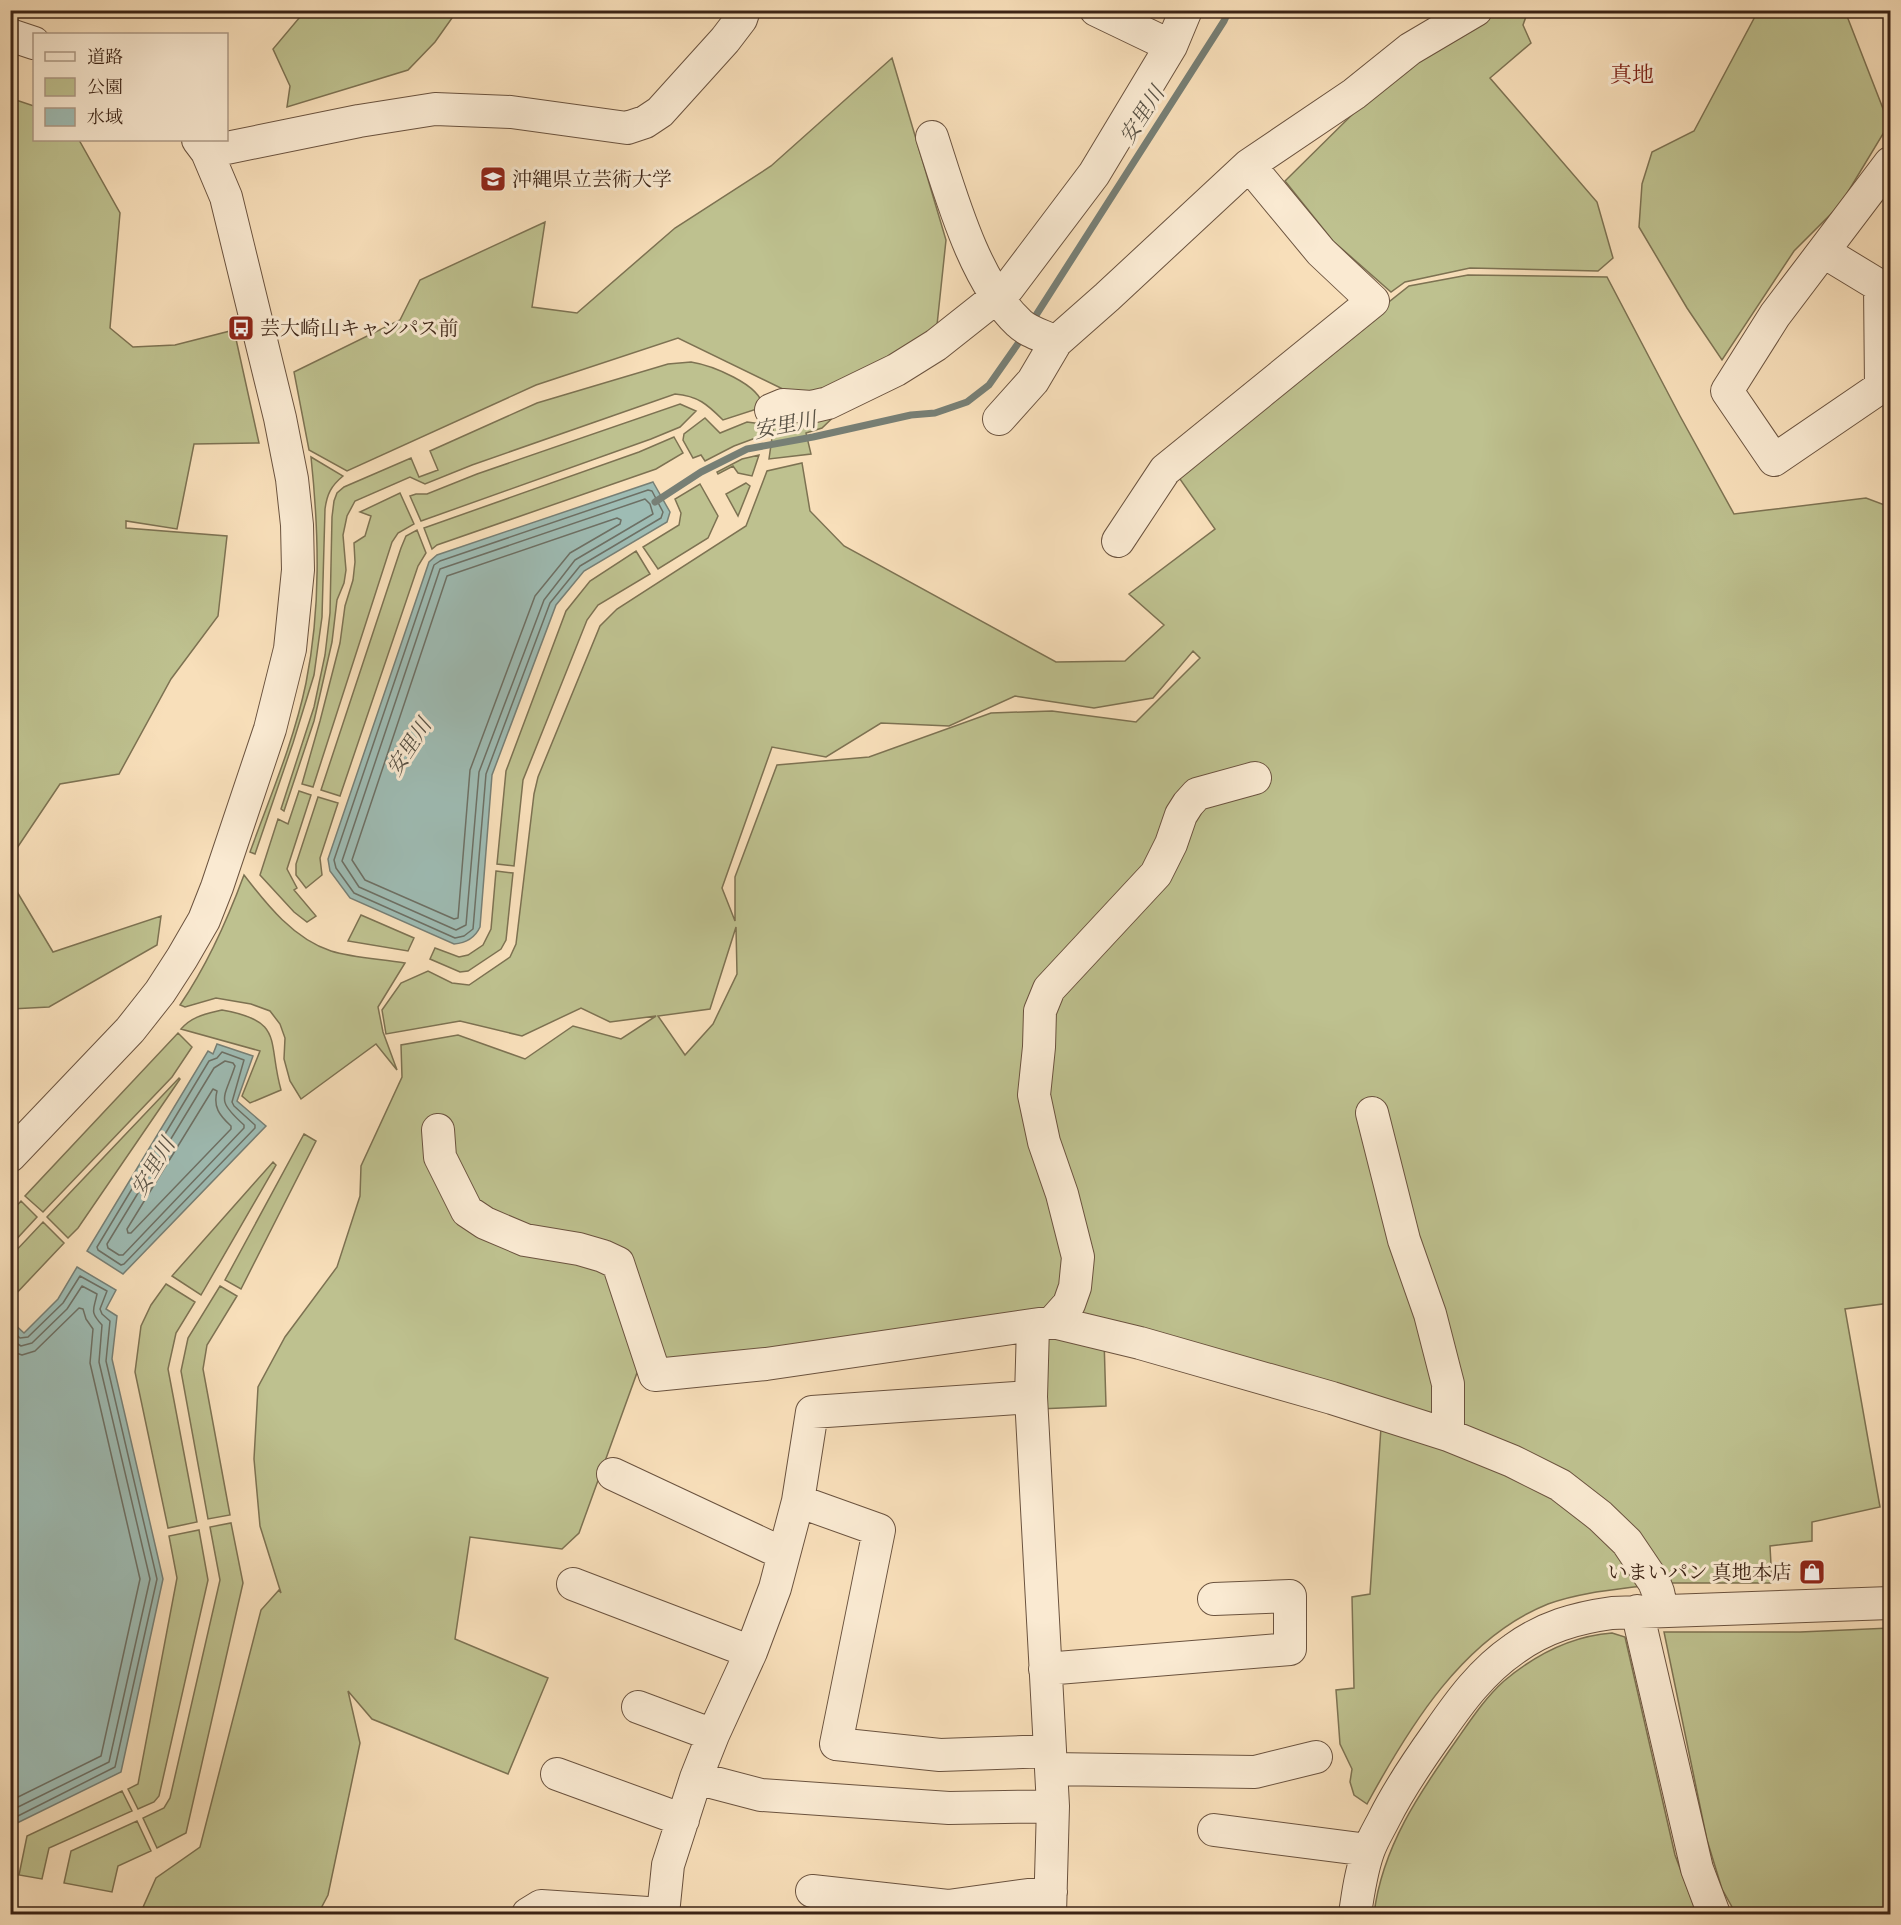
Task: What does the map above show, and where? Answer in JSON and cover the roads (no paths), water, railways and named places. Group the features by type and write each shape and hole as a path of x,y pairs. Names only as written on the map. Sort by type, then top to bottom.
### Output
{"street":[{"path":"10,1156 135,1023 160,992 204,920 270,729 290,649 298,570 297,525 292,479 280,418 226,197 202,146 435,109 511,112 627,128 645,122 660,112 725,40 741,19 744,10"},
{"path":"1096,10 1171,46"},
{"path":"771,411 783,405 811,407 828,403 897,370 936,345 1008,288 1094,174 1171,46 1186,10"},
{"path":"1039,334 1107,297 1249,165 1354,94 1410,49 1476,10"},
{"path":"10,35 33,43"},
{"path":"932,137 960,224 996,298 1039,334"},
{"path":"1824,252 1880,286 1886,363 1881,387 1774,460 1727,392 1775,315 1890,163"},
{"path":"1118,541 1165,470 1373,301 1321,252 1249,165"},
{"path":"999,419 1033,381 1039,334"},
{"path":"812,1891 948,1906 1050,1903 1053,1806 1030,1397 1043,1324 1069,1304 1076,1287 1078,1257 1062,1194 1044,1142 1034,1095 1040,1011 1048,989 1156,874 1188,804 1197,794 1255,778"},
{"path":"1372,1113 1404,1240 1430,1314 1448,1384 1448,1435"},
{"path":"438,1130 440,1157 467,1211 485,1223 525,1240 579,1249 618,1263 655,1375 766,1364 1043,1324 1152,1346 1332,1398 1448,1435 1512,1461 1560,1485 1600,1516 1628,1542 1658,1592 1649,1611 1696,1869 1714,1914"},
{"path":"528,1914 542,1906 663,1914 668,1865 696,1778 751,1652 775,1588 798,1501 812,1412 1030,1397"},
{"path":"613,1474 784,1554"},
{"path":"798,1501 879,1530 836,1744 940,1755 1255,1772 1316,1757"},
{"path":"573,1584 751,1652"},
{"path":"1045,1670 1290,1649 1290,1596 1214,1599"},
{"path":"1354,1914 1368,1850 1393,1801 1416,1764 1470,1688 1493,1665 1544,1631 1577,1618 1649,1611 1890,1603"},
{"path":"638,1707 713,1735"},
{"path":"557,1774 683,1820"},
{"path":"696,1778 761,1795 949,1808 1053,1806"},
{"path":"1214,1830 1368,1850"}],"water":[{"path":"653,482 670,512 667,522 584,571 556,605 492,775 480,927 476,934 470,939 454,944 350,898 330,871 328,859 429,562 437,555"},
{"path":"217,1044 253,1056 237,1101 266,1126 123,1274 87,1251 208,1051 213,1054"},
{"path":"77,1267 116,1290 106,1309 117,1316 112,1359 163,1579 121,1772 11,1826 11,1321 24,1333 58,1299"}],"waterway":[{"name":"安里川","path":"1031,323 1229,10"},
{"name":"安里川","path":"655,502 701,472 747,449 911,415 935,413 967,402 989,385 1024,335"}],"place":[{"name":"沖縄県立芸術大学","path":"493,179"},
{"name":"芸大崎山キャンパス前","path":"241,328"},
{"name":"いまいパン 真地本店","path":"1812,1572"}],"district":[{"name":"真地","path":"1632,74"}]}
